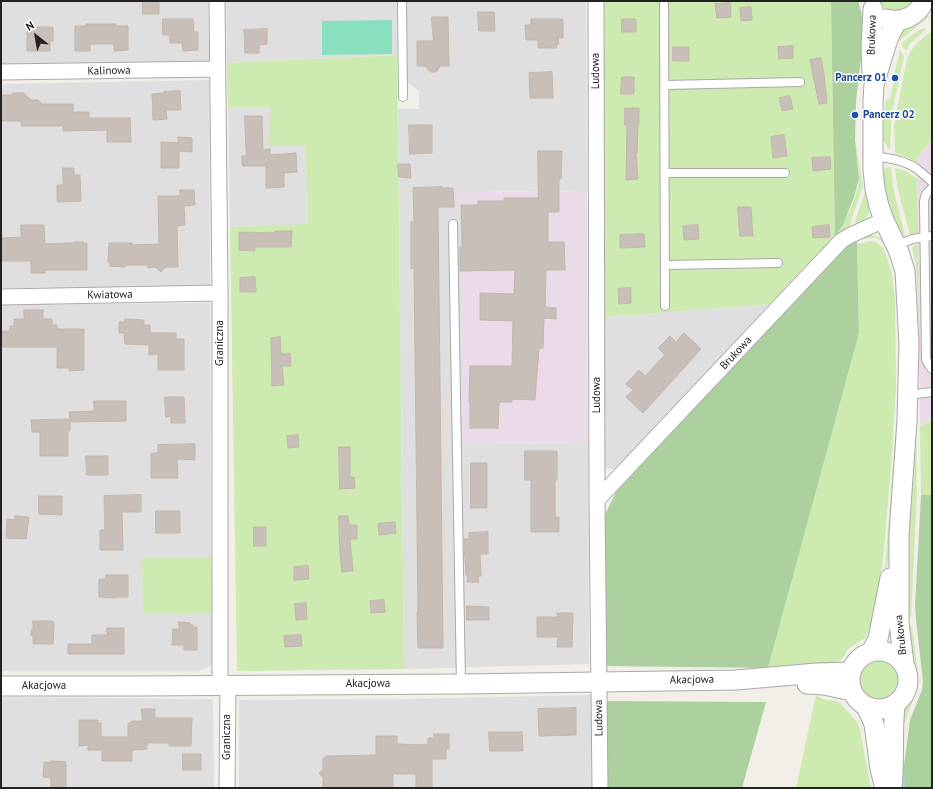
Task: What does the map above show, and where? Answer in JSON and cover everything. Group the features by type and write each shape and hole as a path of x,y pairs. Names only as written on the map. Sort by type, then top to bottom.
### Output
{"street":[{"name":"Graniczna","path":"217,1 224,685 227,788"},
{"name":"Ludowa","path":"596,1 597,500 600,788"},
{"name":"Brukowa","path":"871,5 871,52 874,85 873,156 875,188 884,220 896,245 905,271 909,344 907,421 899,534 898,623 904,664"},
{"path":"871,5 879,15 886,19 898,20 912,16 925,6"},
{"name":"Brukowa","path":"874,85 888,40 898,20"},
{"name":"Kalinowa","path":"1,72 218,69"},
{"name":"Brukowa","path":"597,500 842,241 849,236 884,220"},
{"name":"Kwiatowa","path":"1,296 220,293"},
{"name":"Brukowa","path":"872,650 878,639 899,534"},
{"path":"872,650 886,651 893,653 900,658 904,664 908,675 908,686 903,697 895,705 888,708 873,709 860,702 855,697 850,682 850,672 855,662 864,654 872,650"},
{"name":"Akacjowa","path":"736,680 850,672"},
{"name":"Akacjowa","path":"1,686 461,684 736,680 824,685 852,691"},
{"path":"892,788 894,773 893,719 895,705"},
{"path":"866,706 874,722 880,769 885,788"}],"lane":[{"path":"402,1 403,97"},
{"path":"664,1 665,306"},
{"path":"665,85 800,82"},
{"path":"873,156 889,158 909,165 918,170 932,182"},
{"path":"665,173 785,172"},
{"path":"932,188 926,194 924,201 929,236 926,359 932,369"},
{"path":"453,224 461,684"},
{"path":"896,245 913,239 929,236"},
{"path":"665,265 778,262"},
{"path":"908,395 932,392"}],"shaded area":[{"path":"1,1 208,1 209,62 1,66"},
{"path":"226,1 397,1 397,55 227,63"},
{"path":"405,1 586,1 587,191 460,192 462,443 588,444 589,664 404,669 398,109 419,109 419,91 406,81"},
{"path":"209,80 210,286 1,288 1,84"},
{"path":"271,107 306,145 308,225 230,227 228,108"},
{"path":"932,140 932,420 920,426 917,158"},
{"path":"587,191 588,444 462,443 459,192"},
{"path":"210,303 211,558 142,558 143,613 212,613 212,665 198,671 1,671 1,305"},
{"path":"770,304 616,470 605,467 605,317"},
{"path":"591,695 591,788 239,788 239,700 404,699"},
{"path":"1,697 213,699 214,788 1,788"}],"green space":[{"path":"603,1 831,1 835,235 843,224 857,192 859,168 855,140 863,186 849,229 835,236 770,304 605,317"},
{"path":"831,1 858,1 863,26 862,51 856,101 855,140 859,179 843,225 835,236"},
{"path":"878,1 914,1 905,9 897,12 886,9"},
{"path":"931,15 899,41 896,40 911,23 925,16"},
{"path":"392,20 392,54 322,55 322,21"},
{"path":"927,28 910,44 906,51 901,44 919,30"},
{"path":"932,31 932,140 917,158 917,163 909,158 895,153 894,126 907,59 911,50 917,43"},
{"path":"900,50 904,56 892,112 890,150 883,140 882,133 886,99 890,100 894,81 896,81 897,75 894,75"},
{"path":"397,55 404,669 237,671 230,227 308,224 306,145 268,146 271,107 228,108 227,63"},
{"path":"891,167 893,187 905,236 901,235 885,201 883,172 885,168"},
{"path":"895,168 906,171 917,178 918,233 910,235 897,185"},
{"path":"867,186 870,203 869,213 863,221 857,225 855,221"},
{"path":"873,235 883,239 887,243 898,277 902,372 893,525 883,594 899,387 898,293 891,257 885,245 880,240 875,238 863,239 863,237"},
{"path":"856,240 859,333 768,668 604,666 603,519 616,492 847,244"},
{"path":"870,241 879,244 883,248 892,275 895,296 896,388 884,550 878,598 871,624 865,638 848,649 843,658 839,661 817,665 768,668 859,333 857,243 859,244"},
{"path":"918,244 919,335 916,265 912,247"},
{"path":"916,414 917,493 911,617 903,619"},
{"path":"932,420 932,495 921,495 920,426"},
{"path":"921,495 932,495 932,788 901,788 910,720 922,690 923,682 915,605"},
{"path":"142,558 211,558 212,613 143,613"},
{"path":"912,626 918,674 910,655 904,627"},
{"path":"878,656 890,660 896,666 900,678 896,690 890,696 878,700 866,696 860,690 856,678 860,666 866,660"},
{"path":"917,688 905,722 903,723 901,710 912,697"},
{"path":"816,695 822,699 840,703 858,723 871,788 796,788"},
{"path":"605,701 766,702 742,788 605,788"}],"building":[{"path":"143,1 159,1 159,14 143,14"},
{"path":"730,3 731,17 717,18 715,4"},
{"path":"751,7 752,20 741,21 740,8"},
{"path":"478,12 494,12 495,31 479,31"},
{"path":"432,17 448,17 449,66 440,66 435,72 431,72 425,66 417,66 417,41 433,41"},
{"path":"163,19 193,19 194,32 198,32 198,50 183,51 182,43 170,43 170,35 163,35"},
{"path":"531,19 563,19 563,38 558,38 559,44 557,44 557,48 538,48 538,40 526,40 525,25 531,25"},
{"path":"622,19 636,19 636,32 622,32"},
{"path":"86,24 116,24 116,26 128,26 128,50 114,51 114,44 90,44 90,51 75,51 75,26 87,26"},
{"path":"31,27 53,27 53,41 50,41 50,51 27,51 27,31 31,31"},
{"path":"267,29 267,44 259,45 259,53 245,53 244,30"},
{"path":"793,46 793,58 779,59 778,47"},
{"path":"673,47 689,47 689,61 673,61"},
{"path":"821,58 827,103 819,104 810,60"},
{"path":"552,72 553,98 530,98 529,73"},
{"path":"622,77 634,77 634,94 621,94"},
{"path":"180,91 181,110 166,110 167,119 153,120 152,94"},
{"path":"13,93 24,93 31,100 38,100 42,104 73,104 73,112 89,112 89,118 130,118 131,142 107,142 107,130 63,131 63,126 21,126 21,121 1,121 1,95 12,95"},
{"path":"790,96 793,109 782,111 779,98"},
{"path":"625,108 639,108 636,153 638,179 626,180 627,125 625,125"},
{"path":"245,116 262,116 263,150 270,149 270,155 296,153 297,172 284,173 284,187 266,188 266,166 242,166 242,156 246,156"},
{"path":"409,125 432,125 432,153 410,154"},
{"path":"784,135 787,156 773,158 771,137"},
{"path":"178,137 192,138 192,152 179,151 179,168 161,168 161,142 178,143"},
{"path":"538,151 562,151 561,179 559,179 559,212 548,212 548,242 564,242 565,270 546,270 545,307 556,308 556,319 544,318 543,348 539,348 535,400 512,399 512,402 499,402 498,428 470,428 470,366 512,366 513,321 480,320 480,293 514,294 515,270 460,271 460,247 462,247 461,205 478,205 478,201 504,201 504,198 538,198"},
{"path":"830,157 831,169 813,171 812,158"},
{"path":"398,164 410,164 411,178 399,177"},
{"path":"63,168 74,168 74,175 80,175 81,201 57,202 57,185 63,185"},
{"path":"413,188 453,188 454,207 438,207 443,648 418,648 414,268 411,269 411,222 414,222"},
{"path":"180,190 194,190 195,205 184,206 185,225 177,226 178,267 166,267 161,272 155,267 148,268 148,265 125,265 125,267 110,266 110,262 108,262 109,243 132,243 132,245 159,244 158,196 180,196"},
{"path":"738,207 751,207 753,236 740,236"},
{"path":"21,225 44,225 45,244 74,242 84,242 84,244 87,243 87,270 45,270 45,273 31,273 31,261 1,261 1,238 21,237"},
{"path":"698,225 699,239 684,240 683,226"},
{"path":"829,225 830,237 813,238 812,227"},
{"path":"275,231 292,231 291,247 255,247 255,251 239,250 239,232 275,233"},
{"path":"644,234 645,247 620,248 620,235"},
{"path":"255,277 256,292 240,292 240,278"},
{"path":"631,288 631,303 619,304 618,289"},
{"path":"24,310 43,310 43,319 52,319 52,325 57,325 57,329 84,329 84,370 69,371 69,368 57,368 57,347 1,347 1,331 10,331 10,326 14,326 14,319 24,319"},
{"path":"125,319 144,320 144,325 150,325 150,333 176,333 176,339 184,339 184,370 158,370 158,354 149,355 149,345 125,344 124,333 119,333 119,322 125,322"},
{"path":"684,333 701,349 643,413 626,397 633,390 626,384 639,370 645,376 665,355 658,348 670,336 676,342"},
{"path":"280,337 281,354 290,353 291,366 282,366 284,385 272,386 271,338"},
{"path":"165,397 184,397 185,423 171,423 171,416 166,417"},
{"path":"94,401 126,401 126,421 70,422 70,431 68,431 68,456 40,456 40,432 32,432 31,420 70,419 69,412 94,411"},
{"path":"298,435 299,447 288,448 287,436"},
{"path":"195,444 195,460 177,459 178,478 151,478 151,453 158,453 158,445"},
{"path":"339,447 350,447 350,477 354,477 355,488 340,489"},
{"path":"525,451 557,451 555,517 559,517 559,532 531,532 531,480 525,480"},
{"path":"86,456 108,456 108,475 87,475"},
{"path":"471,463 487,463 487,508 471,508"},
{"path":"141,495 141,512 122,512 123,550 100,550 100,530 105,530 104,496"},
{"path":"39,496 62,496 62,515 39,514"},
{"path":"156,511 180,511 180,533 156,533"},
{"path":"15,516 29,517 26,539 6,538 7,519 15,520"},
{"path":"339,516 348,516 349,525 357,525 357,539 350,539 353,571 342,572"},
{"path":"395,522 396,533 379,535 378,524"},
{"path":"254,527 266,527 266,546 254,546"},
{"path":"488,532 488,554 480,554 481,576 478,576 479,582 467,582 468,576 466,575 464,539 469,539 469,533"},
{"path":"308,566 309,579 294,580 294,567"},
{"path":"106,575 128,575 128,597 99,597 99,579 106,579"},
{"path":"384,600 385,612 371,613 370,601"},
{"path":"306,603 307,619 296,620 295,604"},
{"path":"467,606 489,607 489,620 467,620"},
{"path":"557,613 573,613 572,647 557,647 558,637 537,637 537,617 558,617"},
{"path":"33,621 53,621 53,644 33,644 31,630 33,628"},
{"path":"179,622 190,623 193,627 197,627 197,650 184,650 184,645 172,645 173,629 179,629"},
{"path":"107,628 124,628 124,654 68,654 68,644 92,644 92,635 107,635"},
{"path":"301,635 302,646 285,647 284,636"},
{"path":"576,708 576,735 539,736 538,709"},
{"path":"142,709 155,709 155,718 192,718 191,746 169,746 169,743 147,743 147,749 132,750 132,761 102,761 102,750 88,750 88,745 79,746 79,720 98,720 98,723 101,723 101,737 128,737 128,724 132,721 142,721"},
{"path":"489,732 522,732 523,751 490,751"},
{"path":"434,734 449,734 449,749 446,749 446,759 432,759 432,788 416,788 416,774 393,774 393,788 323,788 323,778 319,773 323,770 323,759 326,756 376,755 376,736 397,736 397,744 428,745 428,738 434,738"},
{"path":"183,754 201,754 201,770 183,770"},
{"path":"51,761 66,762 66,788 51,788 51,778 43,777 44,762 51,763"}],"waterway":[{"path":"902,766 903,788"}],"place":[{"name":"Pancerz 01","path":"895,78"},
{"name":"Pancerz 02","path":"855,115"}]}
